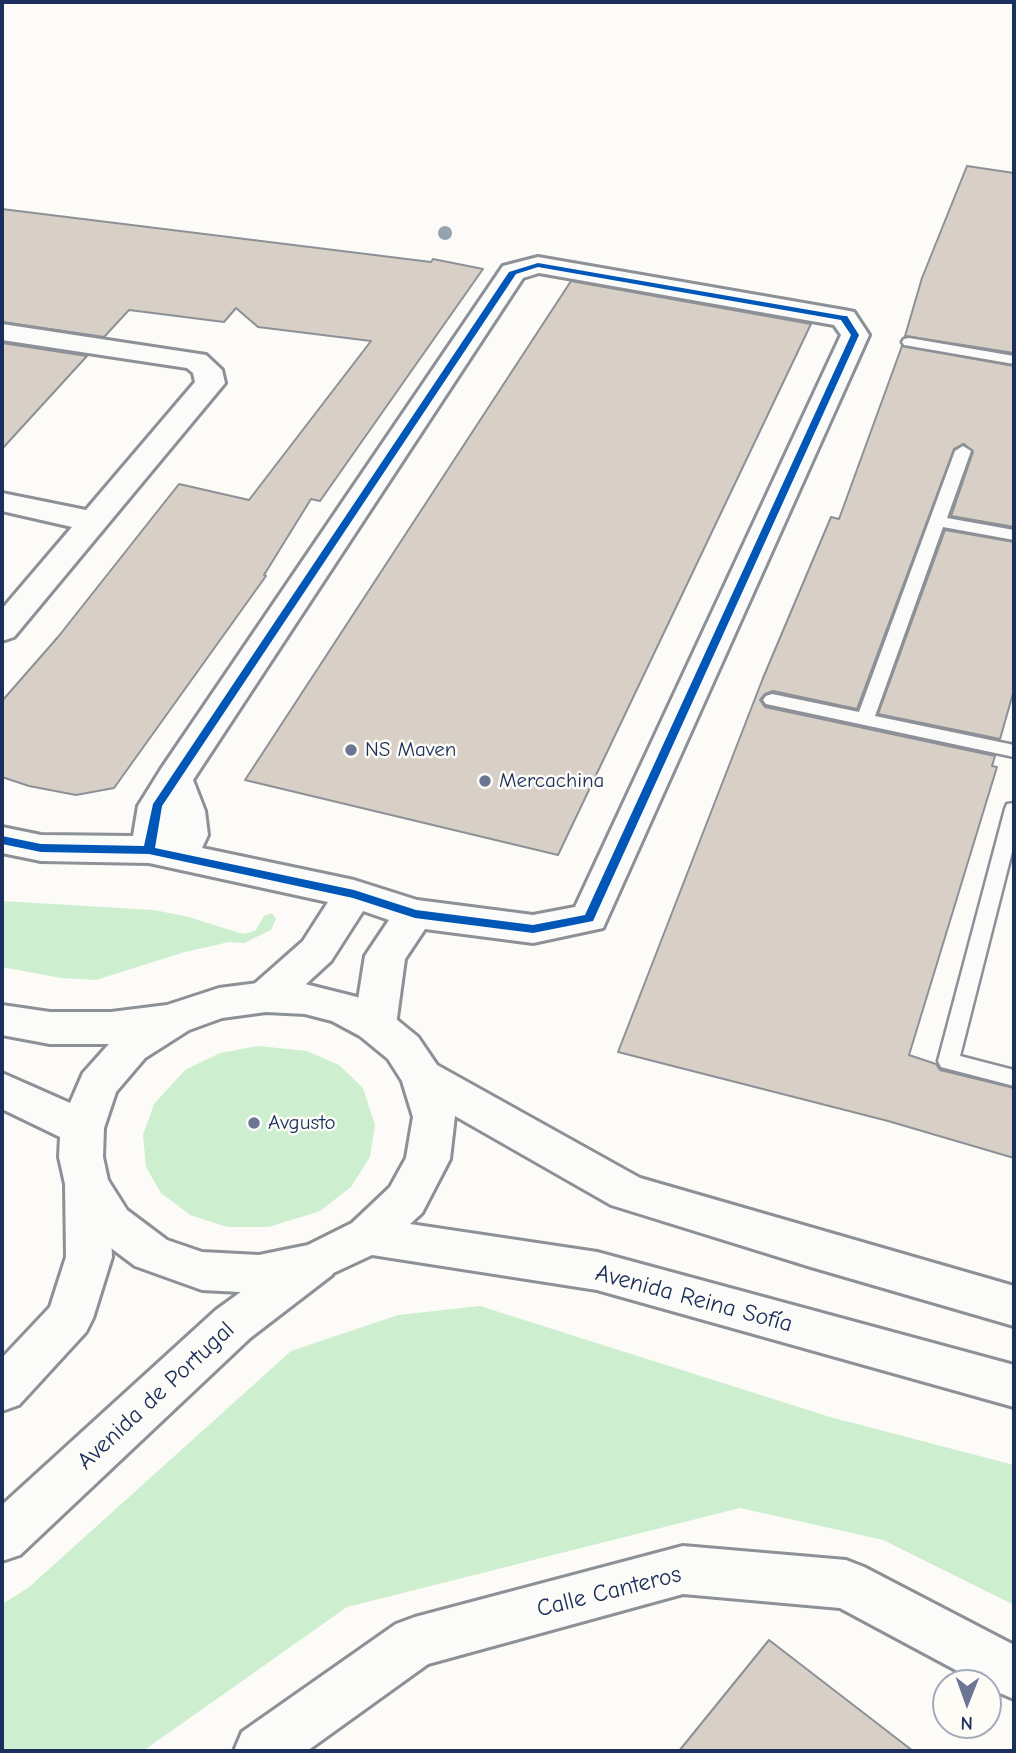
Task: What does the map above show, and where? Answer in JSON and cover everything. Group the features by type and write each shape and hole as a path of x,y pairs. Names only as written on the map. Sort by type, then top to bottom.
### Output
{"main road":[{"path":"2,840 41,848 82,847 164,853 354,894 415,914 533,929 589,918 855,335 844,318 538,265 513,272 174,778 119,823 82,847"},
{"path":"2,332 197,361 207,370 210,383 2,630"},
{"path":"2,502 95,522"},
{"path":"164,853 189,835 186,811 174,778"},
{"path":"266,997 317,951 354,894"},
{"path":"375,1025 385,956 415,914"},
{"path":"2,1020 50,1028 111,1028 174,1019 219,1003 266,997 305,999 343,1009 375,1025 403,1048 422,1077 433,1117 428,1159 406,1200 368,1236 316,1262 260,1274 202,1271 151,1253 111,1223 87,1184"},
{"path":"2,1390 71,1318 89,1257 87,1184 81,1157 82,1128 98,1085 131,1048 174,1019"},
{"path":"422,1077 627,1192 1014,1306"},
{"path":"2,1090 82,1128"},
{"name":"Avenida Reina Sofía","path":"368,1236 597,1271 1014,1386"},
{"name":"Avenida de Portugal","path":"2,1538 233,1324 316,1262"},
{"name":"Calle Canteros","path":"261,1751 415,1642 683,1570 846,1584 1014,1673"}],"lane":[{"path":"909,342 1014,360"},
{"path":"865,720 963,451"},
{"path":"937,521 1014,535"},
{"path":"772,700 1014,751"},
{"path":"1014,809 948,1061 1014,1078"}],"green space":[{"path":"2,901 154,910 189,917 243,934 255,931 264,916 272,913 276,919 271,930 244,943 229,942 185,952 96,980 61,978 2,967"},
{"path":"258,1046 307,1051 339,1065 363,1088 375,1125 370,1157 351,1187 320,1211 269,1227 227,1227 190,1215 161,1193 146,1167 143,1135 154,1104 185,1070 220,1053"},
{"path":"480,1306 830,1417 1014,1465 1014,1605 883,1540 740,1508 347,1607 143,1751 2,1751 2,1604 28,1588 291,1351 398,1315"}],"building":[{"path":"967,166 1014,173 1014,353 905,336 922,278"},
{"path":"2,209 431,262 433,259 483,269 320,501 311,499 264,575 266,576 114,788 76,795 29,786 2,777 2,701 58,637 179,484 249,500 371,341 258,327 236,308 224,322 129,310 104,337 2,322"},
{"path":"571,281 811,324 558,855 245,780"},
{"path":"2,343 87,356 2,449"},
{"path":"902,346 1014,366 1014,527 951,516 973,452 964,444 954,449 857,709 773,691 760,700 765,707 995,756 992,766 997,767 909,1055 936,1064 940,1070 1014,1088 1014,1158 888,1121 618,1052 763,678 831,517 839,519"},
{"path":"945,530 1014,542 1014,690 1000,739 878,714"},
{"path":"769,1640 913,1751 679,1751"}],"cycle path":[{"path":"2,840 41,848 149,850 354,894 415,914 533,929 589,918 855,335 844,318 538,265 513,272 157,806 149,850"}],"place":[{"name":"NS Maven","path":"351,750"},
{"name":"Mercachina","path":"485,781"},
{"name":"Avgusto","path":"254,1123"}]}
